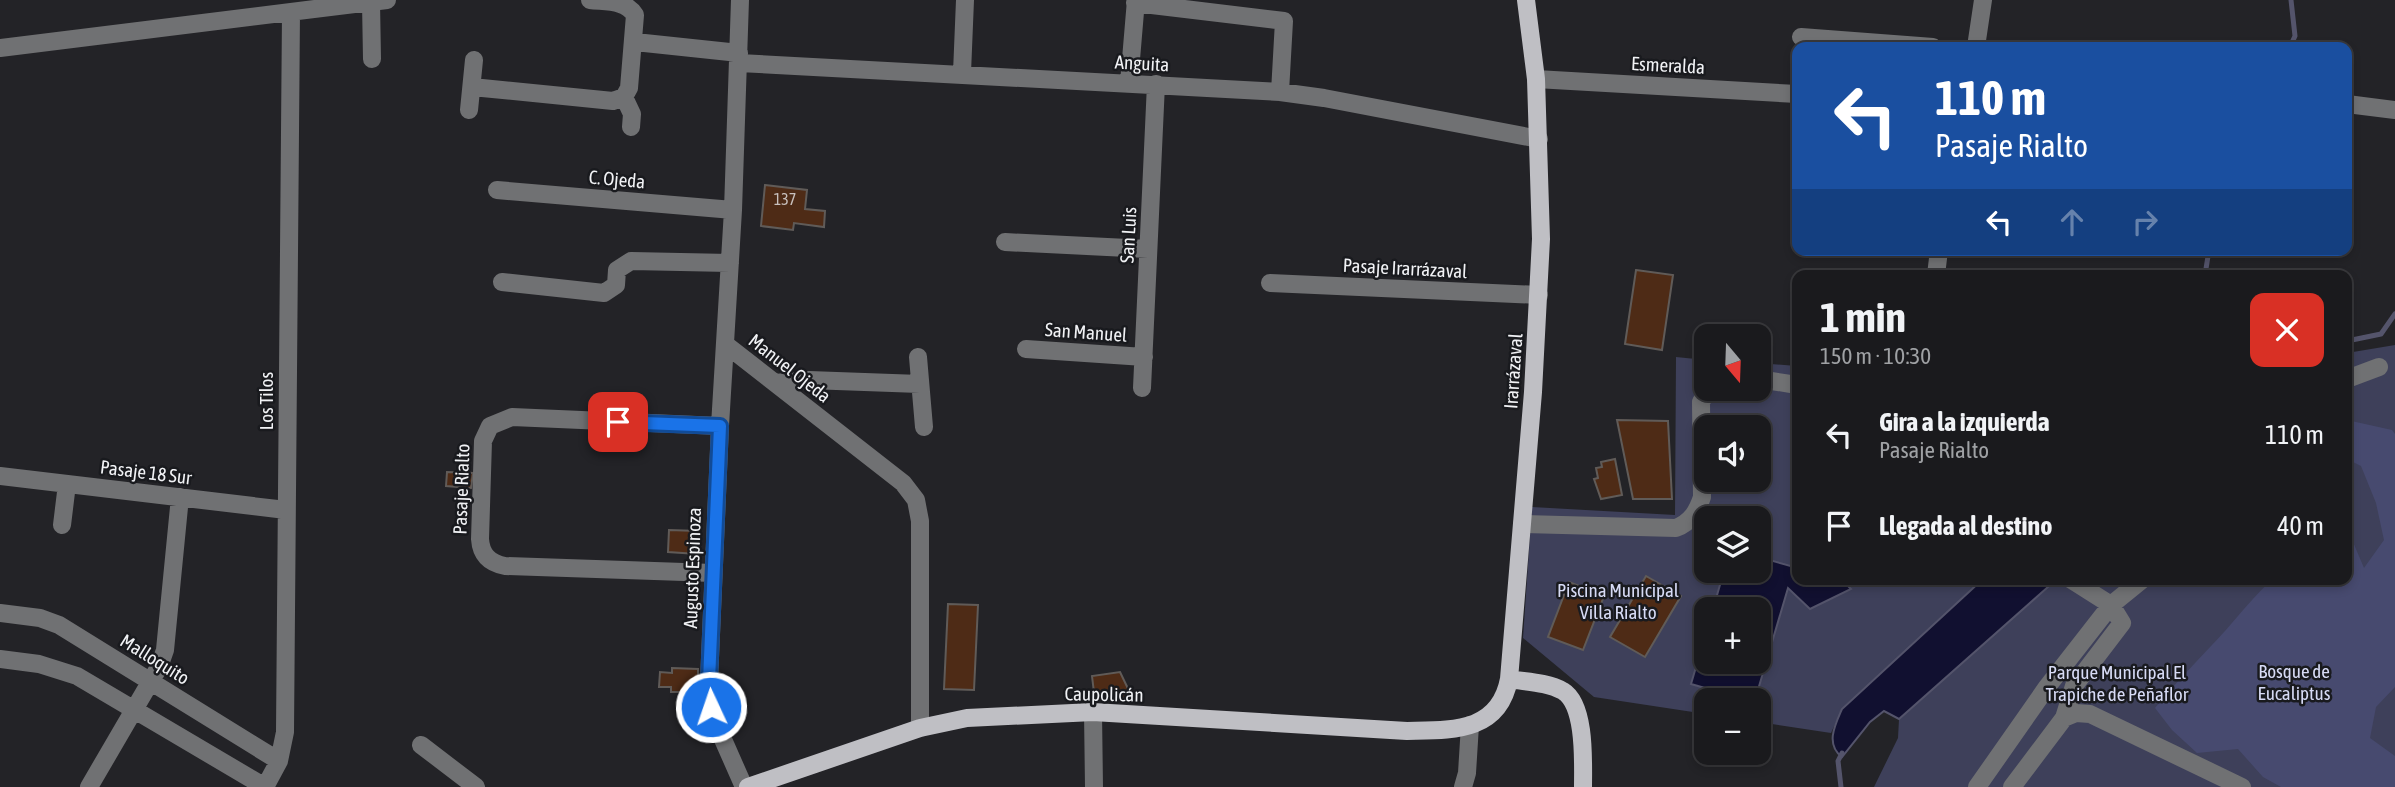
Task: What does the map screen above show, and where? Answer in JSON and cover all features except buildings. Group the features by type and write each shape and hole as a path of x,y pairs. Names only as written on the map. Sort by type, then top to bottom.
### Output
{"main road":[{"name":"Irarrázaval","path":"1469,725 1487,720 1499,708 1506,692 1522,524 1541,239 1536,79 1526,0"},
{"path":"1509,679 1544,684 1565,692 1577,709 1583,787"},
{"name":"Caupolicán","path":"746,787 920,727 967,718 1093,712 1407,731 1469,725"}],"street":[{"path":"471,87 613,101 624,97 629,88 635,42 636,21 632,9 622,3 590,0"},
{"name":"Manuel Ojeda","path":"740,0 733,210 725,344 903,482 916,500 920,521 920,727"},
{"path":"962,73 965,0"},
{"path":"1977,42 1983,0"},
{"path":"0,48 370,1 372,59"},
{"path":"1129,83 1135,1 1284,21 1272,92"},
{"name":"Los Tilos","path":"265,787 279,761 285,732 290,12"},
{"path":"1801,37 1867,42"},
{"name":"Anguita","path":"635,42 739,58 1272,92 1324,98 1539,139"},
{"path":"469,110 474,60"},
{"name":"Esmeralda","path":"1536,79 1792,94"},
{"name":"San Luis","path":"1142,388 1156,84"},
{"path":"624,97 632,114 631,127"},
{"path":"2352,105 2395,110"},
{"name":"C. Ojeda","path":"497,190 733,210"},
{"path":"1005,242 1149,250"},
{"path":"502,282 604,293 616,285 617,270 631,261 730,263"},
{"name":"Pasaje Irarrázaval","path":"1270,283 1538,295"},
{"name":"Augusto Espinoza","path":"725,344 709,694 714,719 746,787"},
{"name":"San Manuel","path":"1026,349 1144,357"},
{"path":"918,357 924,427"},
{"path":"2352,377 2379,367"},
{"path":"775,383 809,380 920,384"},
{"path":"1771,381 1792,384"},
{"path":"1522,524 1676,528 1686,524 1697,511 1702,497 1702,401"},
{"name":"Pasaje Rialto","path":"713,573 505,566 492,562 483,552 480,539 483,441 490,426 512,417 720,426"},
{"name":"Pasaje 18 Sur","path":"0,476 286,510"},
{"path":"62,525 67,484"},
{"path":"89,787 162,659 167,641 180,497"},
{"path":"2012,787 2064,718 2074,686 2122,623 2111,605 2079,585"},
{"path":"1977,787 2047,687 2111,605 2136,585"},
{"name":"Malloquito","path":"0,613 50,621 279,761"},
{"path":"0,659 39,664 65,671 265,787"},
{"path":"1093,712 1094,787"},
{"path":"2064,718 2076,713 2090,714 2242,787"},
{"path":"1463,787 1467,772 1469,725"},
{"path":"421,745 477,787"}],"green space":[{"name":"Parque Municipal El Trapiche de Peñaflor","path":"2395,345 2395,787 1874,787 1898,738 1899,719 2050,585 2352,585 2352,352"},
{"name":"Piscina Municipal Villa Rialto","path":"1676,357 1694,359 1694,401 1771,401 1771,364 1792,366 1792,585 1976,585 1842,709 1831,733 1771,724 1771,688 1694,688 1694,712 1594,697 1523,638 1532,507 1675,515"},
{"name":"Bosque de Eucaliptus","path":"2352,421 2392,430 2395,434 2395,687 2376,707 2370,738 2395,756 2395,787 2281,787 2263,777 2238,749 2197,753 2172,730 2155,708 2267,585 2352,585 2352,536 2364,568 2384,540 2376,503 2361,466 2352,462"}],"shaded area":[{"path":"1771,560 1792,566 1792,585 1847,585 1851,589 1810,609 1788,588 1771,646 1771,597 1716,597 1721,583 1771,583"},
{"path":"1976,585 2050,585 1899,719 1884,711 1870,722 1842,757 1834,746 1833,734 1842,709"},
{"path":"1694,674 1763,674 1759,688 1705,688 1691,684"}],"waterway":[{"path":"2291,0 2295,36 2292,42"},
{"path":"2206,270 2208,256"},
{"path":"2352,340 2381,334 2395,314"},
{"path":"1841,787 1838,761 1842,753"}],"route":[{"path":"618,422 720,426 713,554 709,681 711,707"}]}
